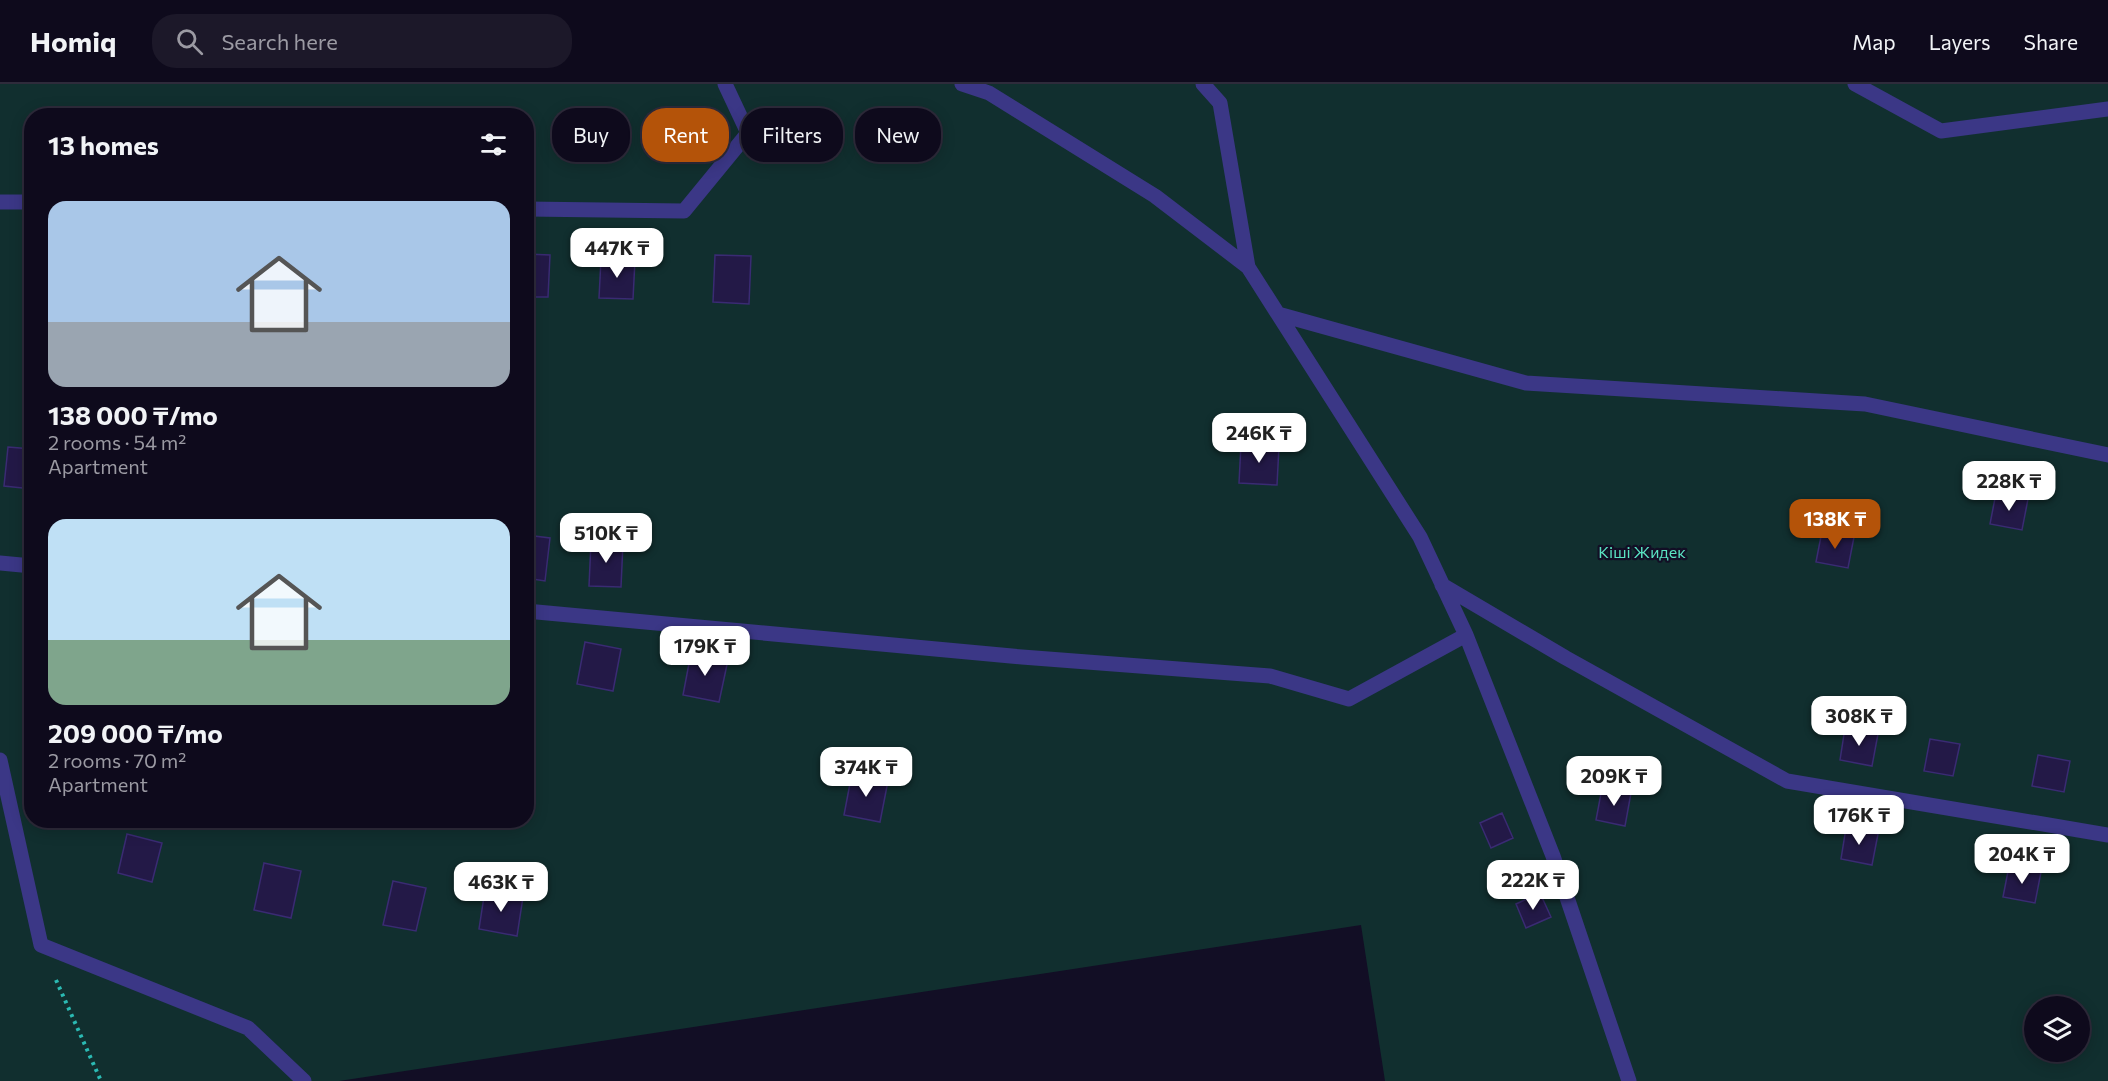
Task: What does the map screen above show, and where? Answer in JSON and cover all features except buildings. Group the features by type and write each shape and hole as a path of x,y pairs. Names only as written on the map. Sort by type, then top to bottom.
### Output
{"street":[{"path":"534,209 684,211 748,133 725,84"},
{"path":"962,84 989,93 1155,196 1248,267 1420,537 1466,635 1553,855 1629,1081"},
{"path":"1203,84 1220,103 1248,267"},
{"path":"1855,84 1941,131 2108,109"},
{"path":"0,201 24,202"},
{"path":"1278,314 1526,383 1865,404 2108,455"},
{"path":"0,563 24,565"},
{"path":"1442,585 1566,658 1787,781 2108,835"},
{"path":"534,612 1022,657 1270,676 1349,699 1466,635"},
{"path":"0,760 41,945 248,1028 304,1081"}],"path":[{"path":"41,945 100,1081"}],"green space":[{"name":"Кіші Жидек","path":"0,84 2108,84 2108,1081 1385,1081 1361,925 339,1081 0,1081"}]}
